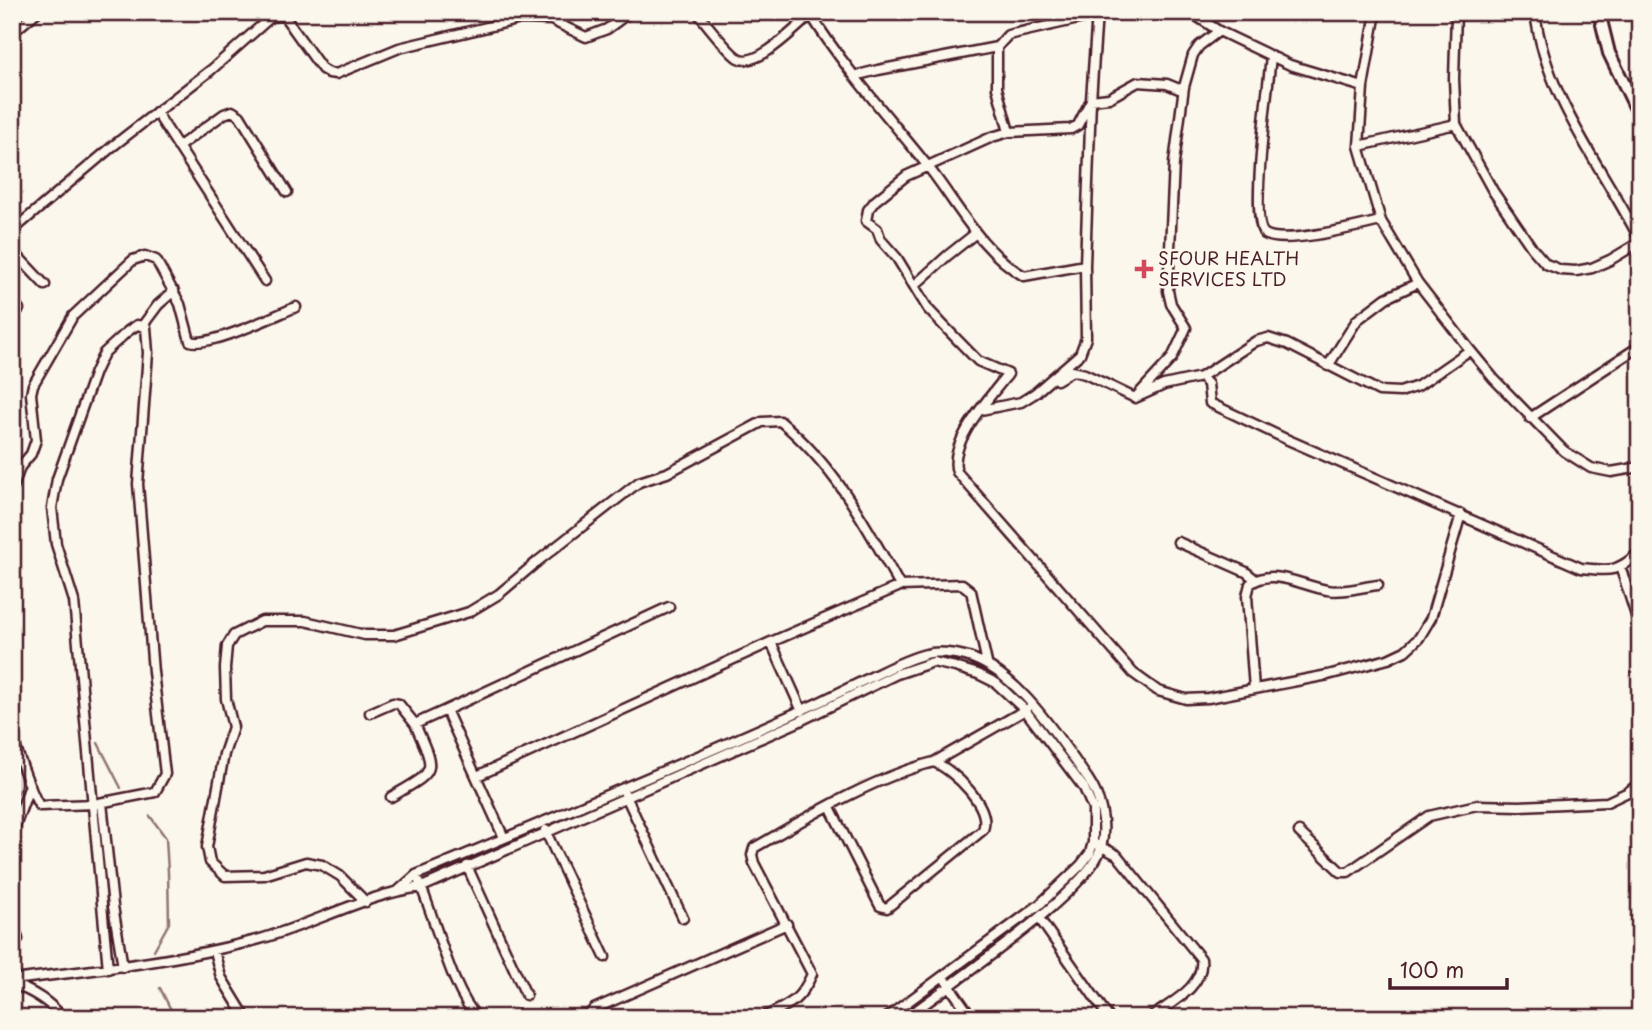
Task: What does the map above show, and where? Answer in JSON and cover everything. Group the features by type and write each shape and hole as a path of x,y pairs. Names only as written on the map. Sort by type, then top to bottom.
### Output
{"main road":[{"path":"1600,12 1609,53 1640,117"}],"street":[{"path":"12,33 37,12"},
{"path":"12,230 211,70 271,17 284,16 322,69 336,74 399,48 521,19 551,20 586,37 607,29 630,12"},
{"path":"697,12 737,58 747,61 760,57 812,14 831,48 928,166 976,233 1010,268 1024,276 1086,265"},
{"path":"1190,12 1219,31 1290,65 1363,87"},
{"path":"1376,12 1363,87 1359,146 1381,221 1418,283 1470,350 1530,418 1564,451 1591,468 1611,472 1640,467"},
{"path":"1456,12 1456,124 1493,191 1546,264 1561,270 1592,268 1640,241 1558,94 1543,55 1535,12"},
{"path":"854,76 997,47 1008,35 1098,13 1091,100 1086,338 1080,354 1034,394"},
{"path":"1135,398 1172,358 1186,328 1171,304 1168,291 1174,163 1184,87 1193,55 1199,46 1219,31"},
{"path":"997,47 997,88 1009,132"},
{"path":"1271,55 1258,197 1260,227 1263,232 1283,239 1330,233 1381,221"},
{"path":"1091,100 1109,98 1138,82 1167,84 1179,89 1184,87"},
{"path":"1008,374 978,361 928,309 897,258 881,240 877,229 869,225 866,217 876,201 906,176 1009,132 1072,128 1078,125 1091,100"},
{"path":"178,147 232,111 240,116 287,192"},
{"path":"156,113 265,281"},
{"path":"1359,146 1456,124"},
{"path":"915,285 976,233"},
{"path":"12,250 45,285"},
{"path":"12,491 20,467 32,454 36,440 31,394 33,385 73,316 133,260 145,256 156,260 180,304 190,341 196,343 225,336 296,307"},
{"path":"1328,366 1357,320 1386,298 1418,283"},
{"path":"143,325 158,305 174,291"},
{"path":"12,301 19,309"},
{"path":"122,967 98,804 74,601 56,544 52,508 57,479 104,353 128,331 137,325 143,325"},
{"path":"12,737 31,783 34,801 40,806 98,804 155,792 165,774 153,671 138,484 148,354 146,327 143,325"},
{"path":"1008,374 981,410 1021,402 1072,370 1135,398 1164,385 1201,377 1256,341 1268,338 1287,344 1380,391 1400,393 1418,386 1470,350"},
{"path":"1530,418 1640,346"},
{"path":"1008,374 965,430 956,463 957,472 1133,673 1158,691 1186,699 1208,698 1328,675 1405,652 1419,638 1432,618 1461,514"},
{"path":"1201,377 1208,384 1210,403 1581,568 1610,571 1640,552"},
{"path":"366,902 340,876 322,865 306,862 264,875 225,876 210,862 207,848 224,754 233,727 226,699 225,668 227,646 234,635 262,621 305,621 365,635 394,635 469,612 499,594 639,482 667,473 762,422 780,421 802,439 853,502 900,586"},
{"path":"1178,542 1246,572 1256,580"},
{"path":"1620,566 1640,628"},
{"path":"1254,689 1248,596 1250,584 1256,580 1278,577 1327,591 1378,586"},
{"path":"477,776 900,586 962,583 971,591 987,663"},
{"path":"415,724 668,607"},
{"path":"771,642 802,711"},
{"path":"625,793 891,667 928,653 962,655 987,663 1011,681 1084,788 1093,809 1097,844 1095,861 1084,876 1039,918 906,1018"},
{"path":"12,982 214,951 296,927 400,890 422,887 544,828 798,722 897,674 933,662 978,674 996,683 1029,708"},
{"path":"370,713 393,703 399,704 415,724 430,758 431,769 428,775 391,797"},
{"path":"761,1018 796,1001 806,989 812,974 754,863 754,848 894,773 934,762 1029,708"},
{"path":"446,710 504,838"},
{"path":"830,807 880,906 887,908 974,838 983,830 985,824 981,806 952,772 934,762"},
{"path":"12,835 31,783"},
{"path":"1299,832 1341,872 1348,872 1429,816 1477,805 1607,802 1640,783"},
{"path":"625,793 683,918"},
{"path":"98,804 108,969"},
{"path":"400,890 416,875 504,838 544,828"},
{"path":"544,828 605,957"},
{"path":"886,1018 1039,905 1081,865 1097,844"},
{"path":"1097,844 1117,855 1201,959 1202,970 1193,986 1150,1018"},
{"path":"467,866 526,995"},
{"path":"416,875 460,990 478,1018"},
{"path":"1039,918 1109,1018"},
{"path":"12,919 18,939"},
{"path":"586,1018 594,1009 787,924"},
{"path":"214,951 221,977 246,1018"},
{"path":"942,976 972,1018"},
{"path":"12,982 51,1003 63,1018"}],"shaded area":[{"path":"12,753 23,781 12,808"}],"waterway":[{"path":"98,743 121,788"},
{"path":"150,816 166,838 168,872 169,923 154,950"},
{"path":"160,988 175,1018"}],"place":[{"name":"SFOUR HEALTH SERVICES LTD","path":"1144,269"}]}
